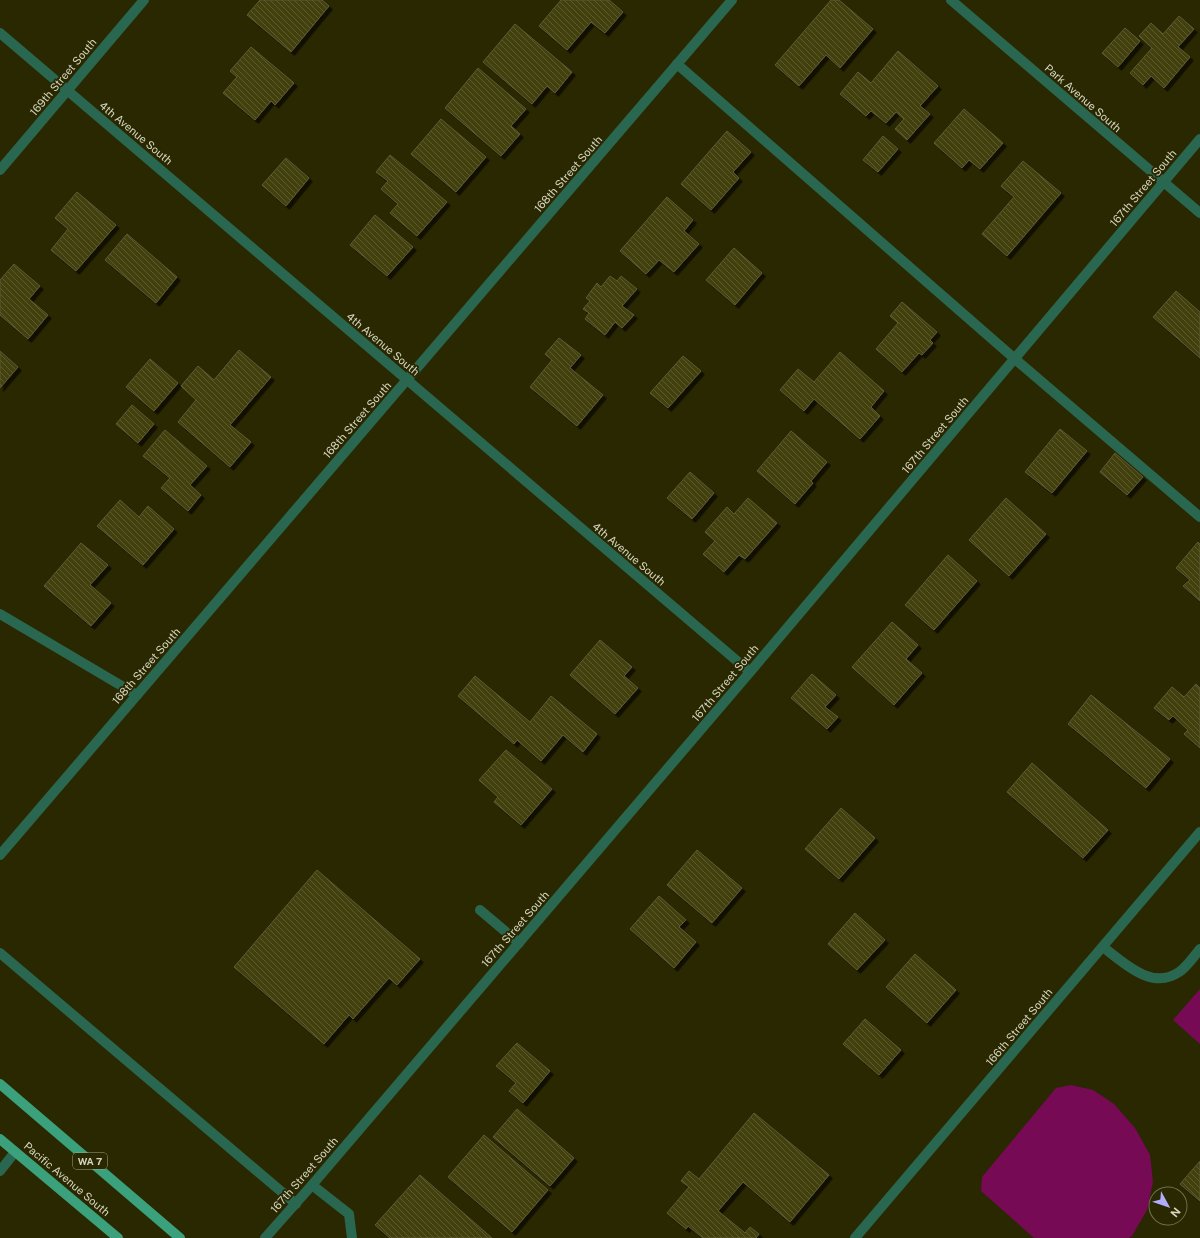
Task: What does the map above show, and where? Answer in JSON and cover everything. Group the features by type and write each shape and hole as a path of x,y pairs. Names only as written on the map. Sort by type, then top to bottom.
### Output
{"main road":[{"name":"WA 7","path":"0,1084 180,1238"},
{"name":"Pacific Avenue South","path":"0,1139 118,1238"}],"street":[{"name":"169th Street South","path":"0,170 144,0"},
{"name":"168th Street South","path":"0,856 732,0"},
{"name":"Park Avenue South","path":"951,0 1200,213"},
{"name":"4th Avenue South","path":"0,33 750,672"},
{"path":"677,64 1015,359 1200,517"},
{"name":"167th Street South","path":"265,1238 296,1204 750,672 1200,140"},
{"path":"0,614 137,696"},
{"name":"166th Street South","path":"855,1238 1200,832"},
{"path":"480,910 519,943"},
{"path":"1103,947 1134,970 1147,976 1159,978 1170,977 1181,971 1200,949"},
{"path":"0,953 296,1204"},
{"path":"0,1171 15,1152"},
{"path":"312,1185 349,1214 352,1238"}],"shaded area":[{"path":"1200,989 1200,1044 1173,1020"},
{"path":"1071,1085 1093,1090 1114,1104 1135,1128 1150,1155 1153,1182 1152,1186 1148,1186 1147,1210 1132,1236 1129,1238 1034,1238 981,1191 982,1177 1056,1088"}],"building":[{"path":"260,0 322,0 329,6 291,52 247,15"},
{"path":"561,0 609,0 623,12 605,33 591,22 567,50 539,26"},
{"path":"831,0 839,0 873,29 840,68 826,55 799,86 775,65"},
{"path":"1179,16 1194,29 1178,47 1190,57 1164,88 1151,76 1143,85 1130,73 1152,48 1139,36 1151,23 1163,34"},
{"path":"515,24 572,72 555,93 547,86 532,104 483,62"},
{"path":"1125,28 1140,41 1118,67 1102,53"},
{"path":"251,47 294,83 275,105 271,101 255,120 223,93 237,77 230,71"},
{"path":"898,51 938,86 920,106 930,114 907,140 895,129 904,119 896,112 886,123 871,111 866,116 840,94 858,72 871,83"},
{"path":"478,68 526,109 511,126 520,134 501,156 445,108"},
{"path":"964,109 1003,143 980,169 969,160 962,168 934,143"},
{"path":"441,119 486,157 456,192 411,154"},
{"path":"727,131 751,152 733,172 739,178 711,210 681,184"},
{"path":"883,136 898,149 878,172 863,160"},
{"path":"390,155 447,202 417,236 390,213 398,204 381,189 388,181 376,172"},
{"path":"286,158 309,178 286,206 262,185"},
{"path":"1023,161 1061,193 1007,256 982,234 1014,197 1001,186"},
{"path":"77,192 116,225 76,271 51,250 68,229 55,218"},
{"path":"667,197 693,220 684,231 699,244 674,272 659,260 646,274 620,251"},
{"path":"375,215 413,247 387,276 350,245"},
{"path":"127,234 177,277 156,303 105,260"},
{"path":"734,248 762,273 735,305 706,280"},
{"path":"14,264 40,286 29,299 48,315 28,339 0,315 0,280"},
{"path":"610,276 617,281 621,276 637,289 622,306 634,315 622,328 615,322 605,335 585,319 589,313 583,309 590,301 586,298 597,283 601,287"},
{"path":"1176,291 1200,312 1200,358 1153,317"},
{"path":"902,302 937,332 930,340 933,343 922,355 919,353 902,372 876,349 898,323 890,316"},
{"path":"559,338 581,355 570,368 603,395 577,426 530,387 552,360 545,354"},
{"path":"239,350 271,377 230,425 251,442 230,467 178,422 196,400 181,386 198,366 214,380"},
{"path":"0,351 18,367 0,388"},
{"path":"840,352 884,391 871,407 880,416 860,439 814,399 804,411 780,390 798,369 814,382"},
{"path":"683,356 701,371 668,408 650,393"},
{"path":"150,359 178,383 154,411 126,387"},
{"path":"132,405 154,424 138,443 116,424"},
{"path":"1060,429 1087,451 1052,493 1025,472"},
{"path":"165,430 207,466 190,485 201,495 188,511 161,488 170,478 143,456"},
{"path":"791,431 827,462 811,481 813,483 795,504 757,471"},
{"path":"1115,453 1143,477 1127,495 1100,472"},
{"path":"690,472 714,493 692,519 667,498"},
{"path":"748,498 777,523 745,559 739,555 724,572 703,554 715,541 705,532 727,507 734,514"},
{"path":"1006,498 1046,534 1009,576 969,540"},
{"path":"120,500 139,517 148,506 174,529 143,565 97,526"},
{"path":"1198,542 1200,544 1200,601 1183,586 1190,580 1176,568"},
{"path":"81,543 108,565 90,585 111,603 91,626 44,586"},
{"path":"948,555 977,581 934,630 905,605"},
{"path":"892,622 918,645 906,659 922,673 894,705 852,667"},
{"path":"600,640 632,667 624,676 638,688 615,714 570,675"},
{"path":"812,674 836,695 825,707 838,717 827,729 791,698"},
{"path":"475,676 530,722 551,696 597,734 583,752 563,735 541,761 517,740 514,744 458,696"},
{"path":"1196,684 1200,688 1200,748 1184,734 1188,730 1173,716 1169,720 1154,708 1172,687 1184,697"},
{"path":"1091,695 1170,759 1146,788 1068,724"},
{"path":"506,750 552,789 521,825 494,802 498,797 479,780"},
{"path":"1032,763 1108,830 1083,858 1007,792"},
{"path":"841,808 875,838 839,879 805,849"},
{"path":"697,850 742,888 712,923 667,885"},
{"path":"317,870 420,959 397,985 389,978 353,1019 349,1015 324,1044 234,967"},
{"path":"659,896 686,920 679,927 696,942 674,968 630,929"},
{"path":"855,913 885,940 857,970 828,944"},
{"path":"915,954 956,990 927,1023 886,987"},
{"path":"865,1019 901,1050 879,1075 843,1044"},
{"path":"517,1043 550,1071 523,1103 509,1091 516,1083 496,1066"},
{"path":"517,1109 574,1158 550,1186 493,1137"},
{"path":"754,1113 829,1175 790,1222 743,1182 718,1211 745,1233 750,1227 759,1234 756,1238 703,1238 688,1226 686,1229 667,1213 689,1187 681,1181 689,1171 699,1179"},
{"path":"484,1135 548,1190 512,1232 448,1177"},
{"path":"1200,1161 1200,1201 1188,1191 1188,1186 1182,1186 1180,1184"},
{"path":"420,1175 492,1238 390,1238 375,1225"}]}
